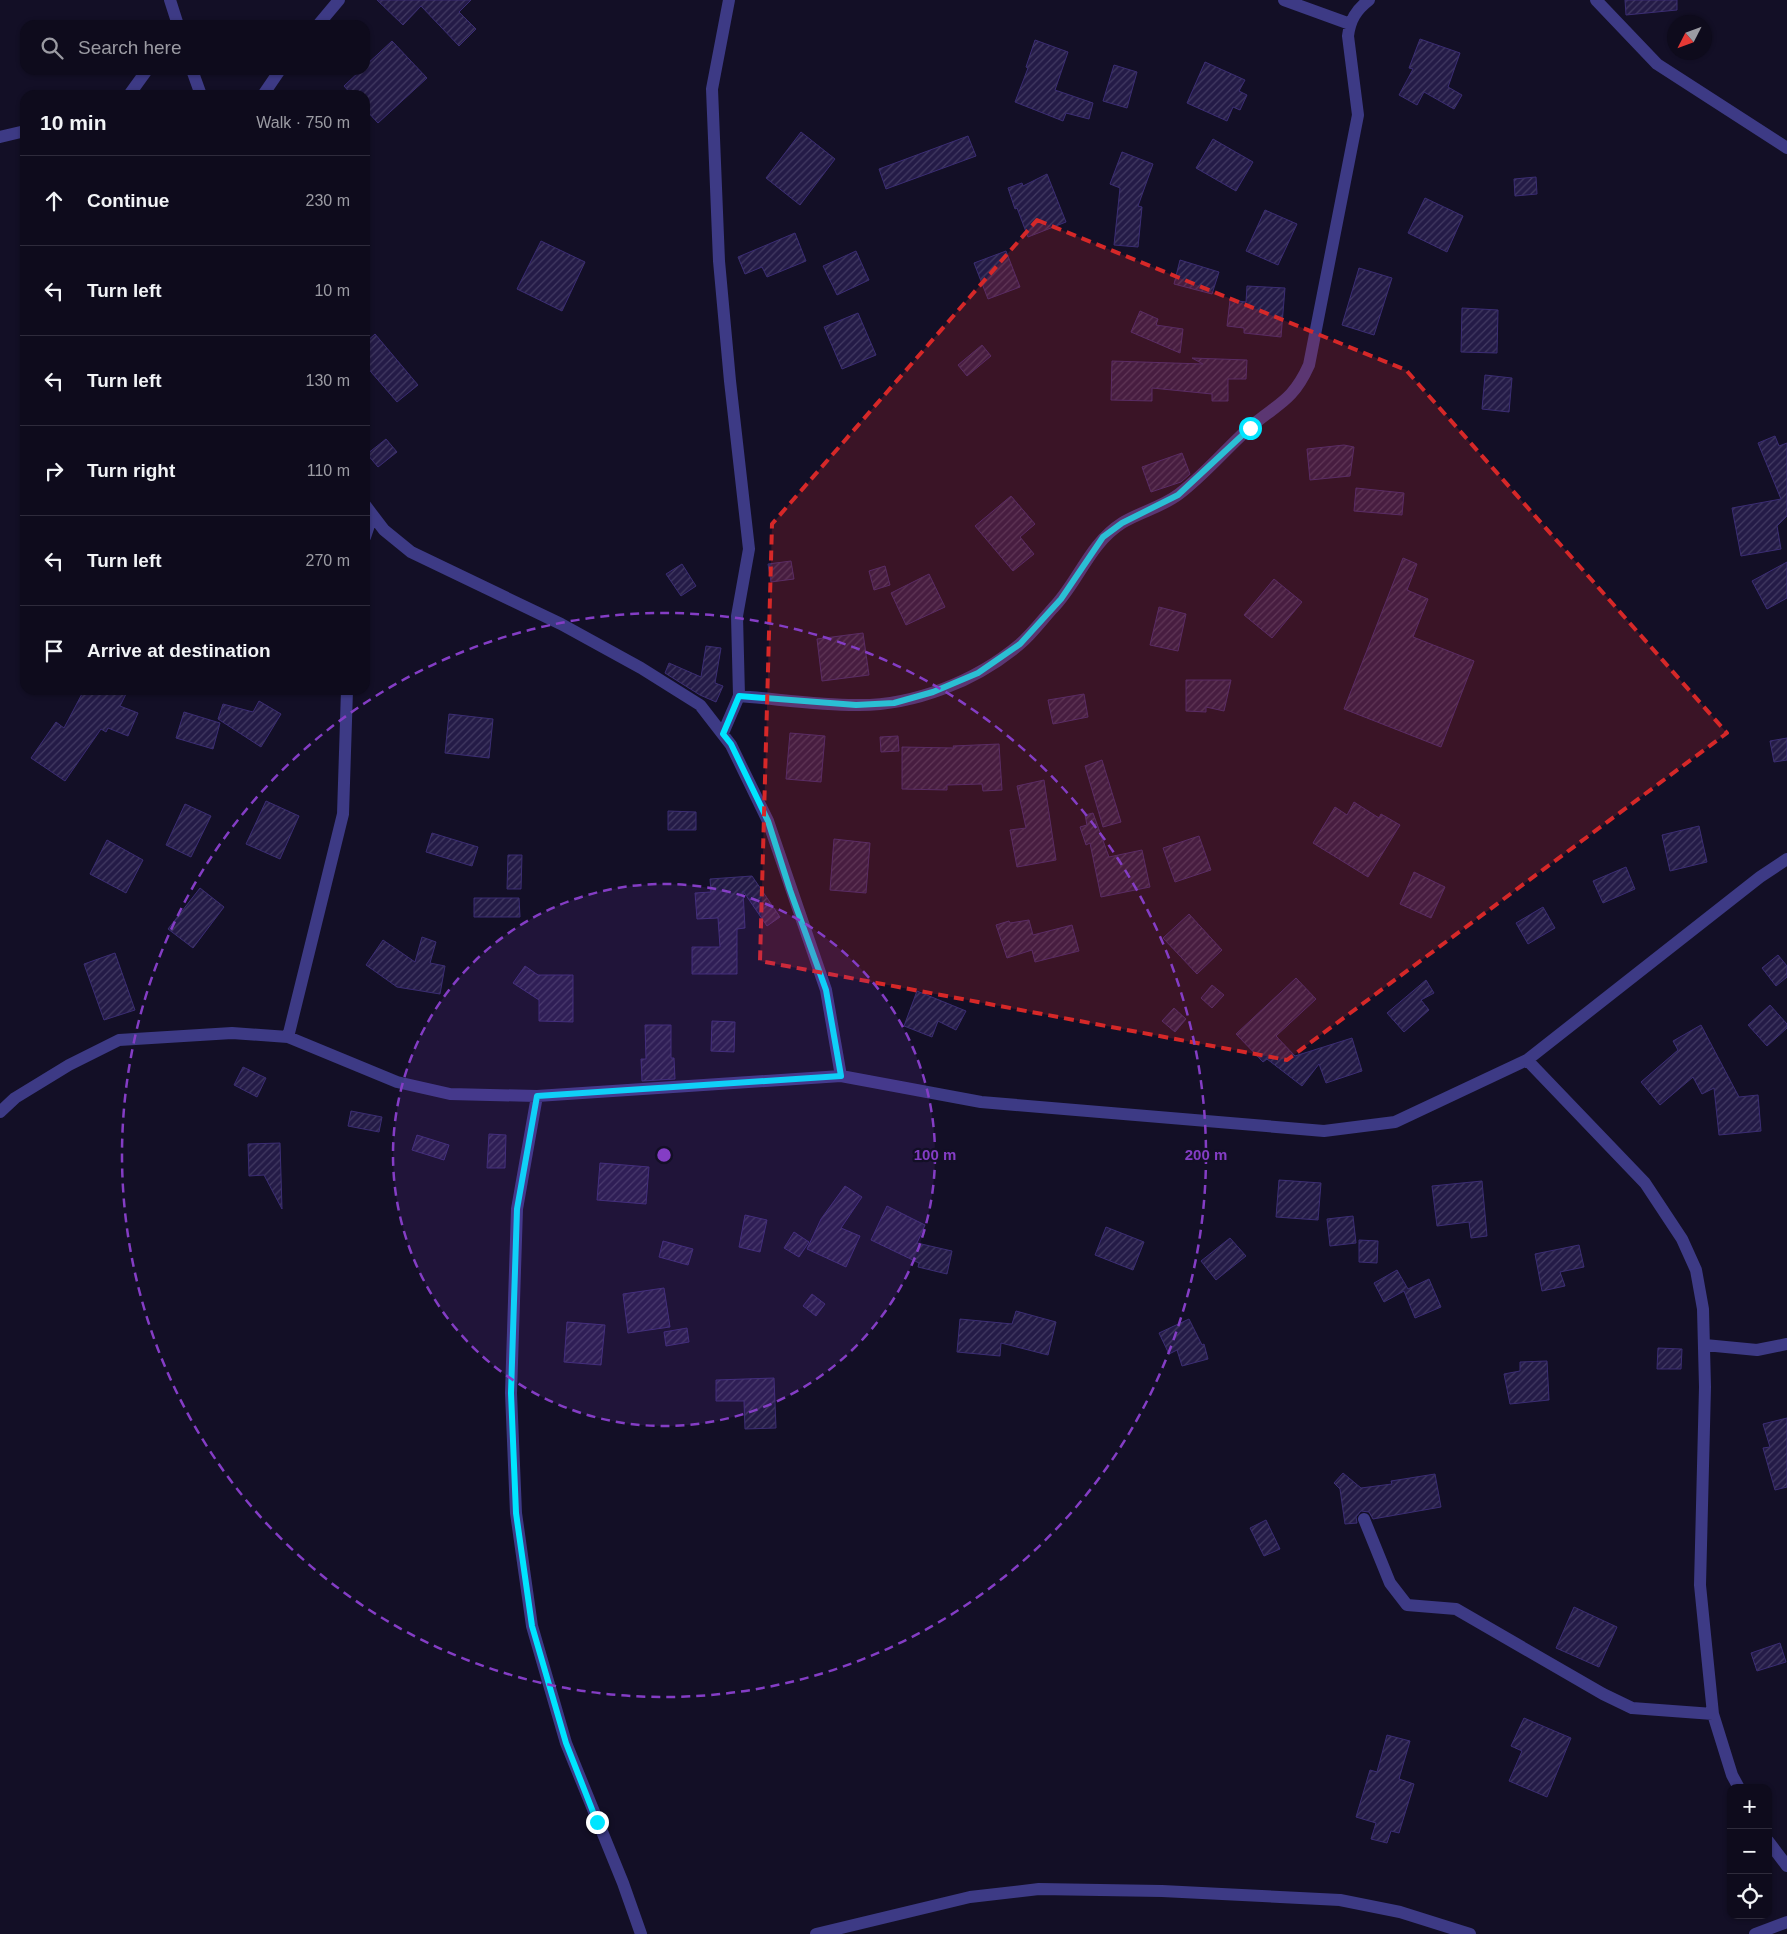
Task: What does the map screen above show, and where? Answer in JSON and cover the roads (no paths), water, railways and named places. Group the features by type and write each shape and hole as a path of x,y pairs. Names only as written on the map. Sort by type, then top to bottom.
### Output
{"street":[{"path":"322,20 339,0"},
{"path":"723,734 739,696 736,616 749,549 730,381 721,279 712,89 729,0"},
{"path":"1284,0 1350,24"},
{"path":"739,696 856,705 894,703 933,692 978,673 1020,644 1044,618 1061,599 1103,537 1122,523 1178,495 1250,428 1287,400 1300,385 1309,365 1358,115 1348,36 1350,24 1358,8 1369,0"},
{"path":"1596,0 1657,64 1787,148"},
{"path":"169,20 172,6"},
{"path":"172,6 176,20"},
{"path":"133,90 144,75"},
{"path":"194,75 199,90"},
{"path":"266,90 277,75"},
{"path":"0,137 20,132"},
{"path":"370,513 384,530 411,552 562,624 641,668 700,705 723,734 744,768 768,821 790,890 826,990 841,1076"},
{"path":"370,522 372,516"},
{"path":"288,1037 343,814 347,695"},
{"path":"0,1112 15,1098 69,1065 119,1040 232,1033 288,1037 397,1082 450,1094 537,1096 841,1076 980,1102 1324,1131 1395,1122 1526,1060 1760,877 1787,859"},
{"path":"1526,1060 1645,1183 1682,1239 1696,1270 1703,1309 1705,1345 1700,1585 1713,1714 1732,1775 1737,1784"},
{"path":"537,1096 517,1209 511,1393 516,1513 532,1626 566,1743 623,1883 641,1934"},
{"path":"1705,1345 1757,1350 1787,1344"},
{"path":"1364,1519 1390,1582 1407,1605 1456,1609 1603,1694 1632,1708 1713,1714"},
{"path":"1772,1847 1787,1866"},
{"path":"816,1934 970,1897 1039,1889 1162,1891 1340,1900 1400,1912 1470,1934"},
{"path":"1755,1934 1787,1922"}]}
